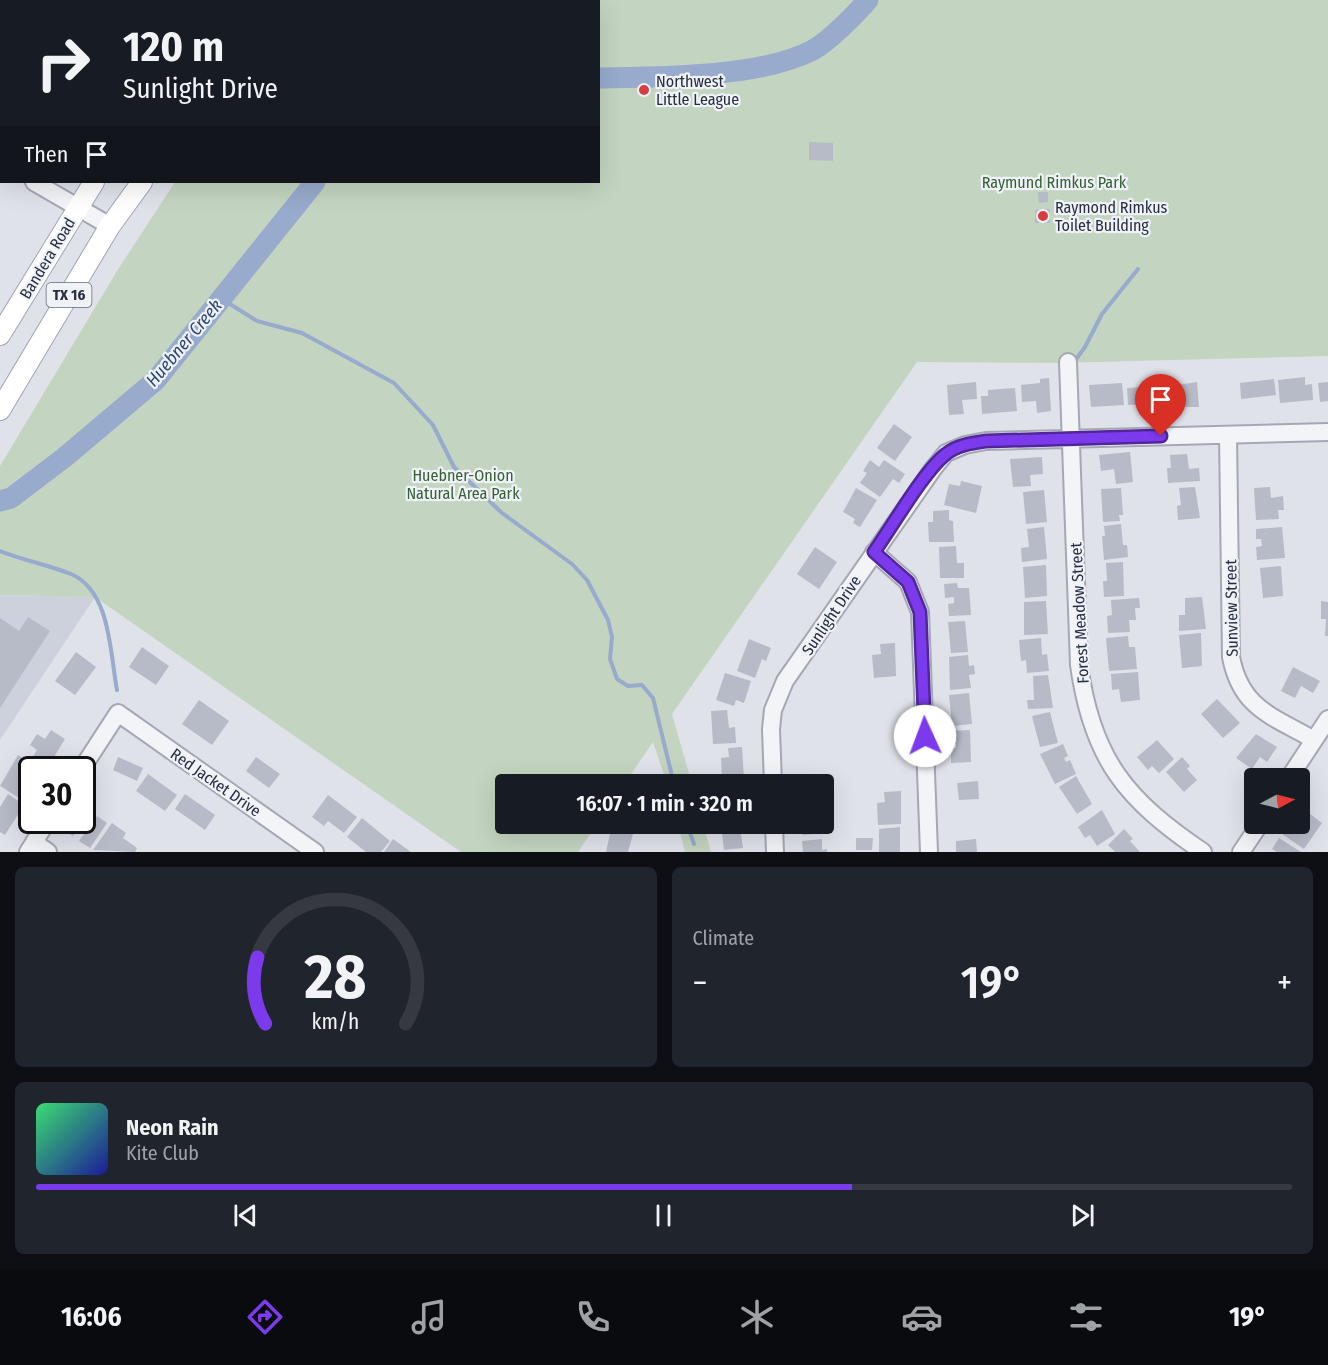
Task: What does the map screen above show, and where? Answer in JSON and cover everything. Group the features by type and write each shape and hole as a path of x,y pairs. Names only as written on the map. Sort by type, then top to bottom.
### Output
{"main road":[{"name":"Bandera Road","path":"0,335 93,183"},
{"name":"TX 16","path":"0,410 110,226 140,183"}],"street":[{"path":"36,183 110,226"},
{"name":"Forest Meadow Street","path":"1068,362 1079,665 1088,713 1104,754 1129,792 1169,829 1203,852"},
{"name":"Sunlight Drive","path":"773,774 771,729 779,692 874,552 946,453 965,445 986,441 1328,432"},
{"name":"Sunview Street","path":"1228,435 1231,657 1234,677 1241,691 1256,705 1314,740"},
{"path":"874,552 908,582 920,612 929,852"},
{"name":"Red Jacket Drive","path":"90,756 118,713 315,852"},
{"path":"1296,768 1328,718"},
{"path":"39,834 31,847 48,852"},
{"path":"774,834 775,852"},
{"path":"1241,852 1253,834"}],"shaded area":[{"path":"0,595 95,597 0,740"}],"green space":[{"name":"Huebner-Onion Natural Area Park","path":"600,0 1328,0 1328,356 1056,363 917,362 672,714 689,774 664,774 653,742 631,774 495,774 495,834 590,834 578,852 461,852 95,597 0,595 0,466 117,271 174,183 600,183"},
{"path":"680,834 706,834 711,852 685,852"}],"building":[{"path":"809,142 833,143 833,161 809,160"},
{"path":"1038,192 1048,192 1048,202 1039,203"},
{"name":"Raymond Rimkus Toilet Building","path":"1050,209 1050,223 1035,223 1035,210"},
{"path":"1305,377 1305,385 1312,384 1313,400 1280,403 1278,380"},
{"path":"1049,378 1051,411 1037,413 1036,401 1022,402 1021,385 1040,383 1040,379"},
{"path":"1274,379 1276,395 1241,399 1240,383"},
{"path":"1142,381 1153,381 1154,386 1160,386 1161,408 1151,409 1150,404 1128,405 1127,388 1142,387"},
{"path":"976,382 977,399 962,400 964,414 949,415 947,385"},
{"path":"1197,382 1199,407 1167,407 1165,387"},
{"path":"1328,382 1328,401 1320,402 1318,383"},
{"path":"1122,383 1124,405 1091,407 1089,385"},
{"path":"1015,388 1017,411 982,414 981,396 988,396 988,390"},
{"path":"894,424 912,437 895,461 877,448"},
{"path":"1130,452 1133,482 1116,484 1114,469 1101,471 1099,455"},
{"path":"1187,454 1189,469 1199,468 1200,481 1168,483 1167,468 1171,468 1170,455"},
{"path":"1042,457 1043,474 1030,475 1031,486 1013,487 1010,459"},
{"path":"870,460 879,467 884,460 905,474 899,483 893,479 880,497 860,483 867,473 863,471"},
{"path":"961,481 982,486 976,513 944,505 949,484 960,486"},
{"path":"1195,487 1200,518 1178,520 1177,506 1181,505 1179,488"},
{"path":"1270,487 1271,498 1283,496 1284,510 1278,510 1279,519 1256,520 1254,488"},
{"path":"856,488 877,500 860,527 853,523 855,519 843,512"},
{"path":"1121,488 1123,515 1119,515 1120,521 1103,522 1101,489"},
{"path":"1044,490 1047,522 1026,524 1023,492"},
{"path":"949,510 949,520 953,521 954,542 929,542 928,522 933,522 933,511"},
{"path":"1121,524 1123,545 1127,545 1128,557 1104,560 1102,536 1105,536 1104,526"},
{"path":"1044,527 1047,559 1022,562 1021,548 1029,547 1027,529"},
{"path":"1282,527 1285,558 1257,560 1256,547 1262,546 1261,539 1256,539 1256,529"},
{"path":"956,546 957,563 964,563 964,578 940,578 939,547"},
{"path":"815,547 837,562 819,589 797,574"},
{"path":"1123,562 1124,596 1104,597 1103,581 1107,581 1106,563"},
{"path":"1046,565 1047,596 1025,598 1023,567"},
{"path":"1281,566 1283,596 1263,598 1260,568"},
{"path":"957,583 958,588 969,588 971,615 949,616 948,604 954,603 954,597 945,598 944,584"},
{"path":"1202,597 1206,629 1179,631 1179,615 1185,615 1185,598"},
{"path":"1139,598 1140,608 1135,608 1136,620 1129,620 1130,632 1108,633 1107,616 1112,615 1111,600"},
{"path":"1046,601 1048,634 1024,635 1024,602"},
{"path":"1321,601 1328,602 1328,636 1325,636 1326,619 1321,619"},
{"path":"28,617 50,631 0,708 0,618 19,631"},
{"path":"965,621 968,652 951,653 948,622"},
{"path":"1201,633 1202,666 1182,668 1179,635"},
{"path":"1128,636 1129,647 1135,647 1137,669 1109,671 1106,638"},
{"path":"1041,638 1042,655 1047,654 1049,671 1027,673 1026,660 1021,661 1019,640"},
{"path":"749,639 771,648 766,661 762,659 755,678 737,671"},
{"path":"895,643 896,676 874,678 872,655 881,654 880,644"},
{"path":"142,647 169,666 156,685 129,667"},
{"path":"76,652 96,667 75,695 55,681"},
{"path":"968,655 969,666 974,665 975,674 969,675 971,688 950,690 949,657"},
{"path":"1293,667 1320,681 1313,693 1301,686 1295,698 1281,691"},
{"path":"1138,672 1140,700 1121,702 1119,689 1112,690 1111,674"},
{"path":"725,673 751,681 744,703 736,700 734,706 716,700"},
{"path":"1048,675 1053,708 1028,709 1027,700 1034,700 1033,676"},
{"path":"969,693 972,724 952,726 949,695"},
{"path":"1217,699 1240,723 1223,738 1201,714"},
{"path":"199,700 229,721 212,745 182,724"},
{"path":"727,710 729,728 735,727 736,743 713,744 711,711"},
{"path":"1050,712 1058,743 1040,747 1032,716"},
{"path":"51,730 65,739 55,756 33,756 37,750 30,745 37,734 45,739"},
{"path":"970,730 971,762 951,763 951,748 956,748 956,744 951,744 950,731"},
{"path":"1256,734 1277,747 1267,762 1260,757 1253,768 1236,758"},
{"path":"1157,740 1174,759 1159,773 1152,766 1148,770 1137,757"},
{"path":"1063,744 1068,756 1064,758 1066,762 1070,760 1076,774 1055,784 1040,754"},
{"path":"742,747 744,774 722,774 721,758 729,757 728,748"},
{"path":"18,755 18,797 0,786"},
{"path":"118,757 143,768 137,781 113,770"},
{"path":"256,757 280,774 269,788 246,771"},
{"path":"1182,757 1190,766 1187,769 1197,780 1184,792 1166,772"},
{"path":"148,774 177,795 165,811 136,791"},
{"path":"1076,776 1092,804 1077,814 1059,787"},
{"path":"978,781 979,799 959,800 957,783"},
{"path":"901,791 901,824 878,825 877,803 885,802 884,792"},
{"path":"8,794 18,801 18,814 5,835 0,832 0,807"},
{"path":"185,794 215,815 205,830 175,809"},
{"path":"328,795 357,817 344,833 328,821 324,826 312,817"},
{"path":"1102,810 1115,834 1097,846 1090,835 1085,838 1078,827"},
{"path":"1310,814 1322,823 1304,849 1282,834 1310,834"},
{"path":"97,816 107,823 90,848 79,841 84,834 96,834"},
{"path":"362,818 390,841 381,852 366,852 347,837"},
{"path":"112,823 126,833 123,838 137,848 135,852 93,850"},
{"path":"900,827 900,852 879,852 879,829"},
{"path":"1124,829 1133,839 1130,841 1140,852 1115,852 1108,845"},
{"path":"610,834 633,834 628,852 606,852"},
{"path":"722,834 741,834 743,848 724,850"},
{"path":"856,838 873,838 872,850 856,850"},
{"path":"1279,838 1301,852 1277,852 1272,849"},
{"path":"393,839 411,852 384,852"},
{"path":"822,839 822,850 827,849 827,852 803,852 802,841"},
{"path":"976,839 977,852 956,852 956,841"}],"waterway":[{"name":"Huebner Creek","path":"600,78 708,74 765,66 791,59 813,50 827,40 868,0"},
{"name":"Huebner Creek","path":"0,501 11,498 65,457 156,380 314,183"},
{"path":"1074,362 1085,347 1102,314 1138,269"},
{"path":"222,299 257,321 302,333 394,383 433,425 454,467 502,513 572,564 587,580 608,620 612,637 610,659 617,679 628,686 642,685 653,698 672,774"},
{"path":"0,551 71,574 84,582 94,594 106,625 117,690"},
{"path":"690,834 694,844"}],"place":[{"name":"Northwest Little League","path":"644,90"},
{"name":"Raymond Rimkus Toilet Building","path":"1043,216"}],"route":[{"path":"925,736 922,620 916,596 908,582 892,565 874,552 933,469 946,453 965,445 986,441 1161,436"}],"park label":[{"name":"Raymund Rimkus Park","path":"1054,182"}]}
